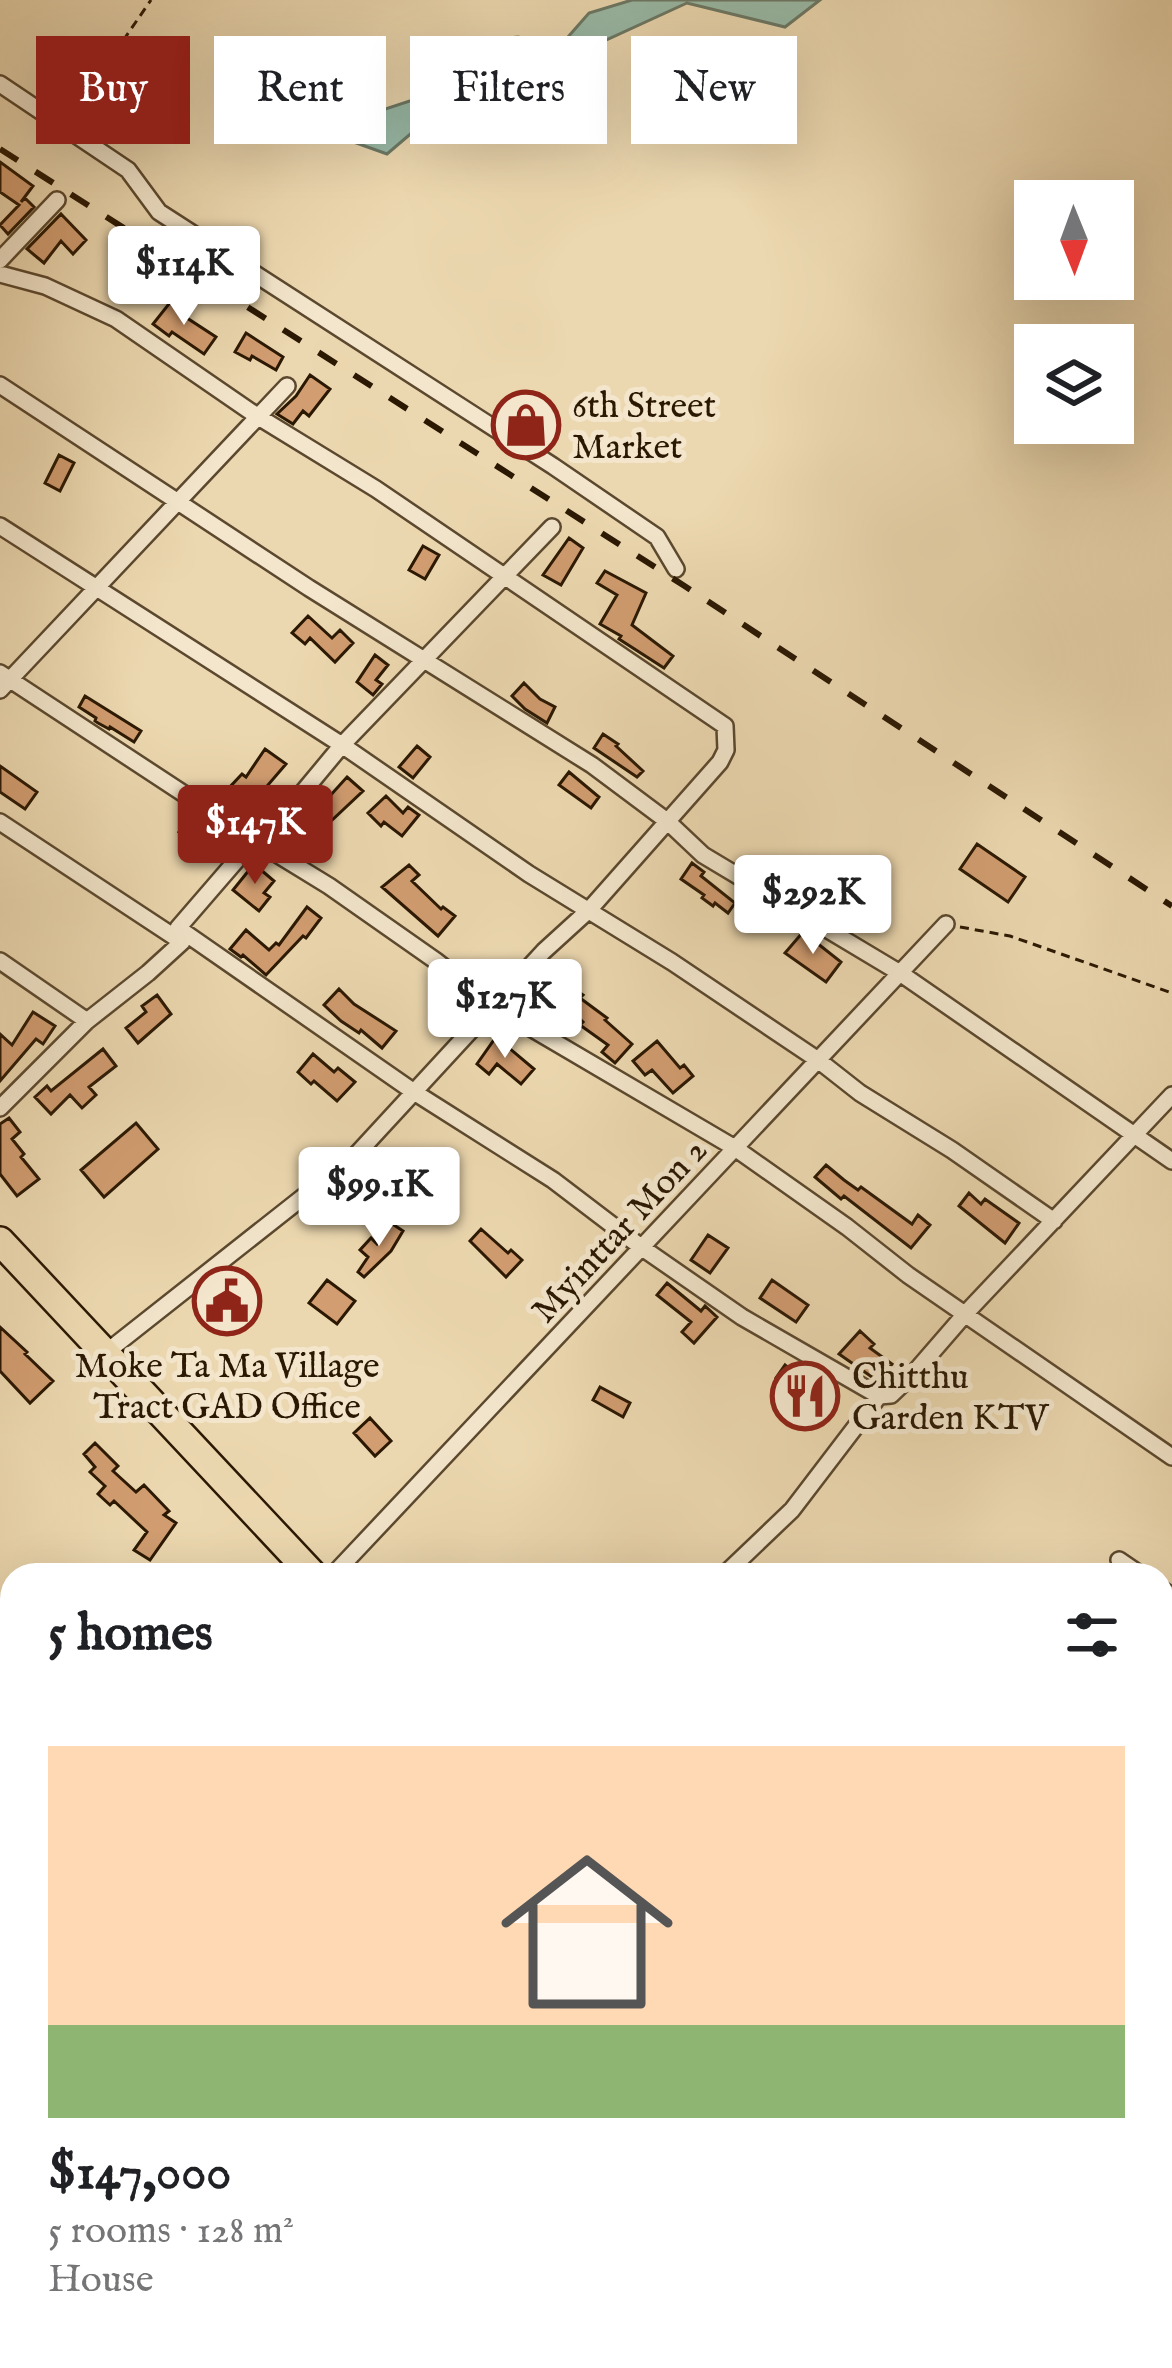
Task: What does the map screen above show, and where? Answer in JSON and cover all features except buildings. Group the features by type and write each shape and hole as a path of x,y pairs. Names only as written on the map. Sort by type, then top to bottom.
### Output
{"highway":[{"path":"0,1241 303,1563"}],"street":[{"path":"0,84 36,109"},
{"path":"88,144 128,170 159,212 657,537 676,568"},
{"path":"2,254 57,200"},
{"path":"0,274 45,286 116,319 725,726 726,750 720,762 589,910 544,951 355,1156 104,1354"},
{"path":"0,385 423,662 592,765 704,855 900,973 1172,1161"},
{"path":"287,386 3,681 346,899 494,1006 735,1148 908,1275 1172,1457"},
{"path":"0,526 342,745 529,874 673,962 860,1093 1054,1220"},
{"path":"0,1108 180,935 254,840 552,526"},
{"path":"0,822 553,1180 742,1317 879,1396 891,1395 914,1373 1172,1095"},
{"name":"Myinttar Mon 2","path":"344,1563 946,924"},
{"path":"0,962 87,1022"},
{"path":"737,1563 792,1510 879,1396"},
{"path":"1119,1560 1123,1563"}],"path":[{"path":"126,36 151,0"},
{"path":"946,924 1010,936 1172,994"}],"shaded area":[{"path":"632,0 820,0 785,27 687,3 607,40 569,36 589,13"},
{"path":"410,101 410,134 387,154 359,144 386,144 386,109"}],"railway":[{"path":"0,149 683,585 1172,906"}],"place":[{"name":"6th Street Market","path":"526,425"},
{"name":"Moke Ta Ma Village Tract GAD Office","path":"227,1301"},
{"name":"Chitthu Garden KTV","path":"805,1396"}]}
